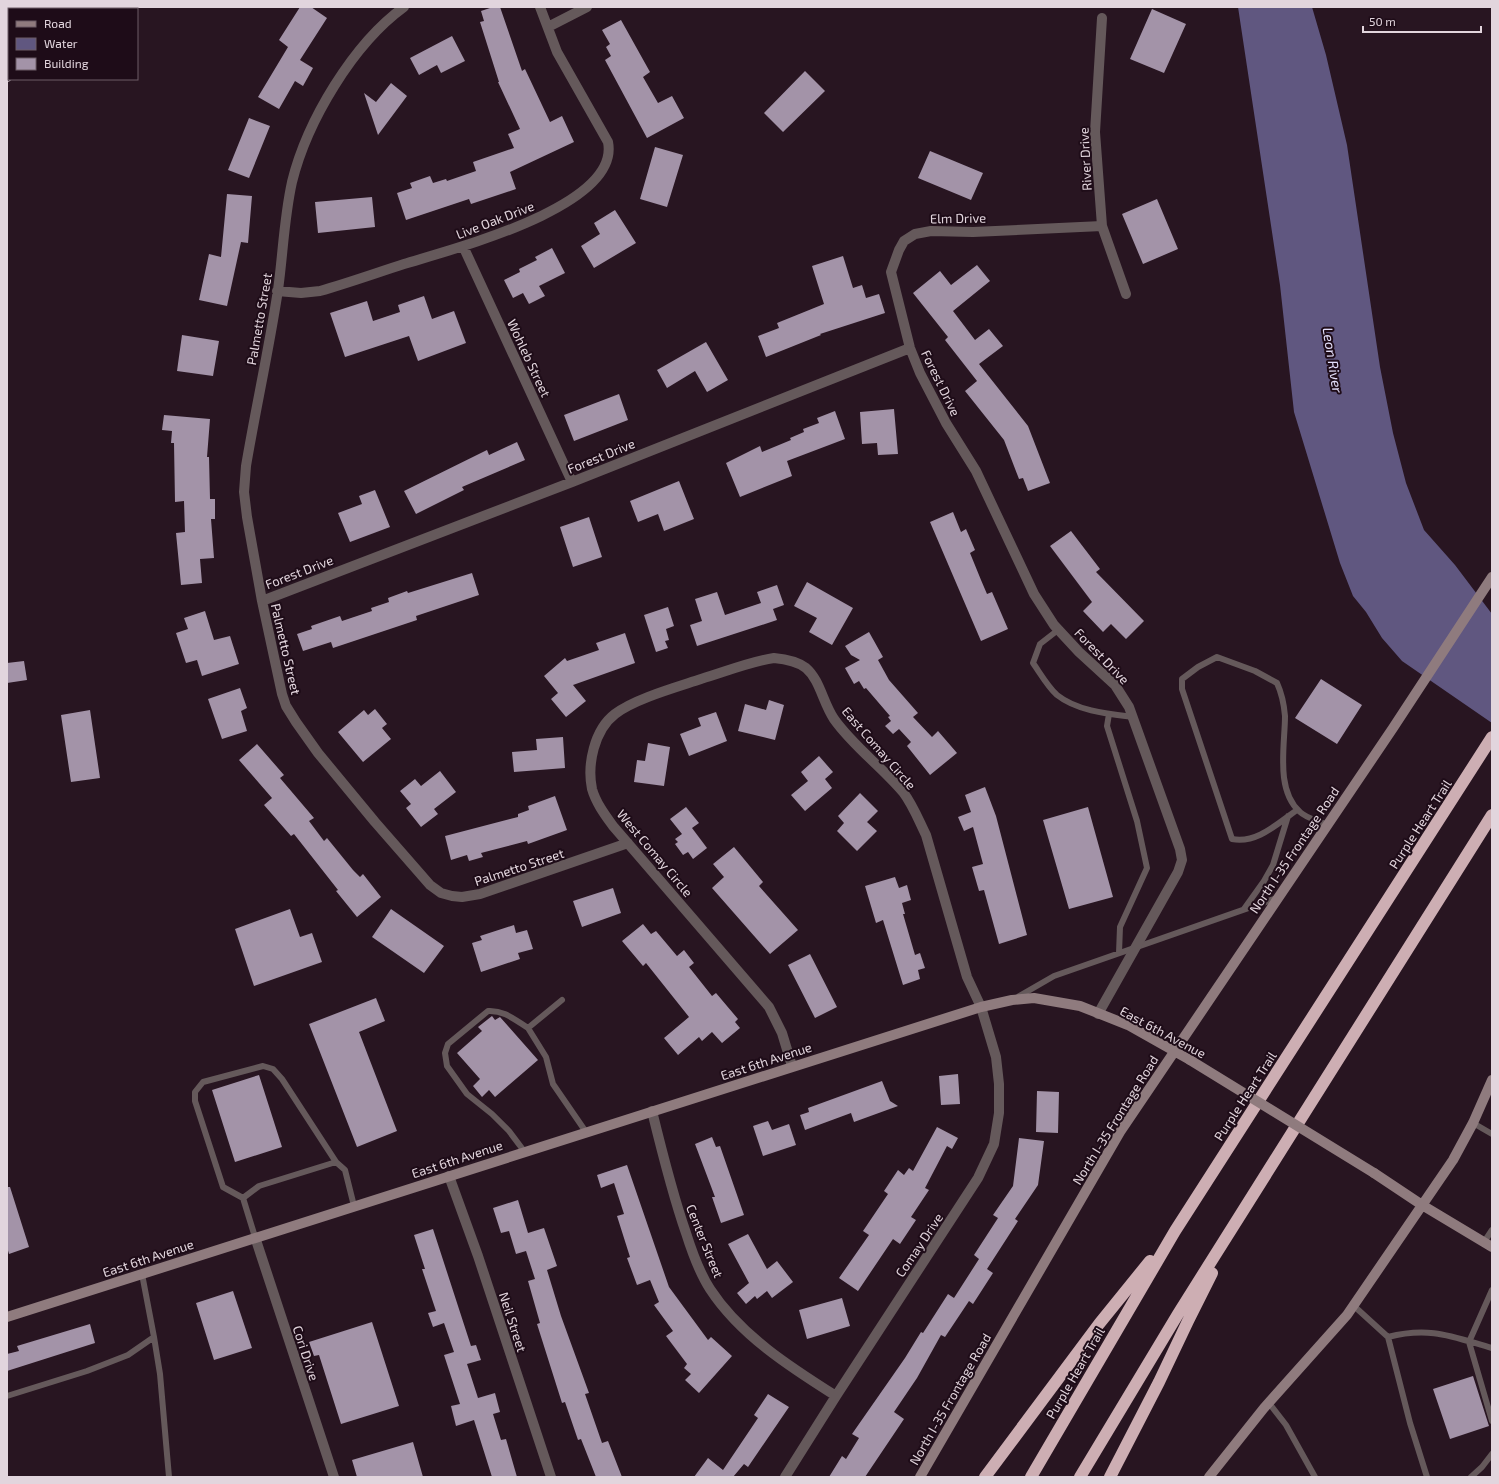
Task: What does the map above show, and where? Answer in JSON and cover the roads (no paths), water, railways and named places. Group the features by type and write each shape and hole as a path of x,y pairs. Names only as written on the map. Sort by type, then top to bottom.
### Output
{"highway":[{"name":"Purple Heart Trail","path":"1031,1477 1175,1231 1492,737"},
{"path":"1080,1477 1178,1314 1492,815"},
{"path":"1110,1477 1246,1208"},
{"path":"985,1477 1099,1324 1175,1231"}],"main road":[{"name":"North I-35 Frontage Road","path":"920,1477 1120,1132 1393,728 1492,577"},
{"name":"East 6th Avenue","path":"7,1317 981,1006 1012,1000 1034,998 1080,1006 1128,1025 1174,1050 1374,1173 1422,1206 1488,1245"},
{"path":"1209,1477 1269,1403 1354,1306 1453,1160 1473,1123 1492,1080"}],"street":[{"name":"Palmetto Street","path":"404,7 373,34 357,54 315,119 303,146 288,205 278,290 246,466 244,492 262,601 282,694 296,722 318,753 416,870 441,893 462,897 480,894 628,843"},
{"name":"Live Oak Drive","path":"278,290 301,293 320,291 463,246 531,222 570,201 590,184 602,170 607,159 610,151 608,142 557,52 540,7"},
{"path":"548,27 587,7"},
{"name":"River Drive","path":"1102,18 1095,132 1102,226 1126,294"},
{"name":"Elm Drive","path":"910,348 891,272 904,241 915,234 931,231 980,231 1102,226"},
{"name":"Wohleb Street","path":"463,246 572,482"},
{"name":"Forest Drive","path":"262,601 572,482 910,348 920,374 946,423 976,471 1034,594 1058,630 1079,652 1115,685 1129,707 1176,837 1182,860 1178,872 1098,1014"},
{"name":"East Comay Circle","path":"692,682 774,658 785,659 801,665 813,676 832,717 846,734 903,793 916,814 926,835 967,978 981,1006"},
{"name":"West Comay Circle","path":"692,682 626,706 604,726 594,748 590,772 592,790 599,806 628,843 769,1007 782,1033 792,1066"},
{"name":"Comay Drive","path":"786,1477 836,1396 978,1178 994,1144 999,1113 999,1084 996,1057 981,1006"},
{"name":"Center Street","path":"652,1111 674,1198 693,1254 709,1288 743,1329 802,1375 836,1396"},
{"name":"Neil Street","path":"449,1176 478,1256 551,1477"},
{"name":"Cori Drive","path":"255,1237 334,1477"}],"lane":[{"path":"1058,630 1040,644 1033,663 1056,694 1070,703 1109,714 1133,717"},
{"path":"1297,810 1255,838 1241,841 1232,840 1182,688 1182,679 1198,667 1217,657 1255,671 1278,683 1283,697 1285,715 1282,772 1292,804 1301,814 1327,825"},
{"path":"1109,714 1107,726 1137,821 1147,868 1120,927 1119,953"},
{"path":"1244,909 1264,881 1273,865 1288,816"},
{"path":"1012,1000 1054,976 1277,898"},
{"path":"528,1028 562,1000"},
{"path":"524,1152 500,1122 467,1094 447,1066 445,1053 448,1044 488,1011 504,1013 528,1028 546,1057 553,1084 586,1132"},
{"path":"255,1237 243,1198 223,1187 195,1101 195,1092 203,1082 262,1066 273,1069 282,1079 336,1162 344,1170 354,1206"},
{"path":"1473,1123 1492,1134"},
{"path":"243,1198 259,1186 336,1162"},
{"path":"1488,1245 1492,1230"},
{"path":"142,1274 160,1374 169,1477"},
{"path":"1492,1290 1469,1342 1492,1421"},
{"path":"1354,1306 1388,1337 1410,1423 1427,1477"},
{"path":"1388,1337 1403,1333 1437,1332 1492,1348"},
{"path":"7,1396 87,1371 121,1358 154,1337"},
{"path":"1269,1403 1286,1425 1314,1477"},
{"path":"1471,1477 1482,1467 1492,1454"}],"water":[{"name":"Leon River","path":"1238,7 1312,7 1326,55 1347,145 1380,367 1393,433 1406,483 1424,530 1455,565 1492,614 1492,723 1402,661 1382,638 1366,612 1353,596 1340,563 1294,412 1280,285"}]}
